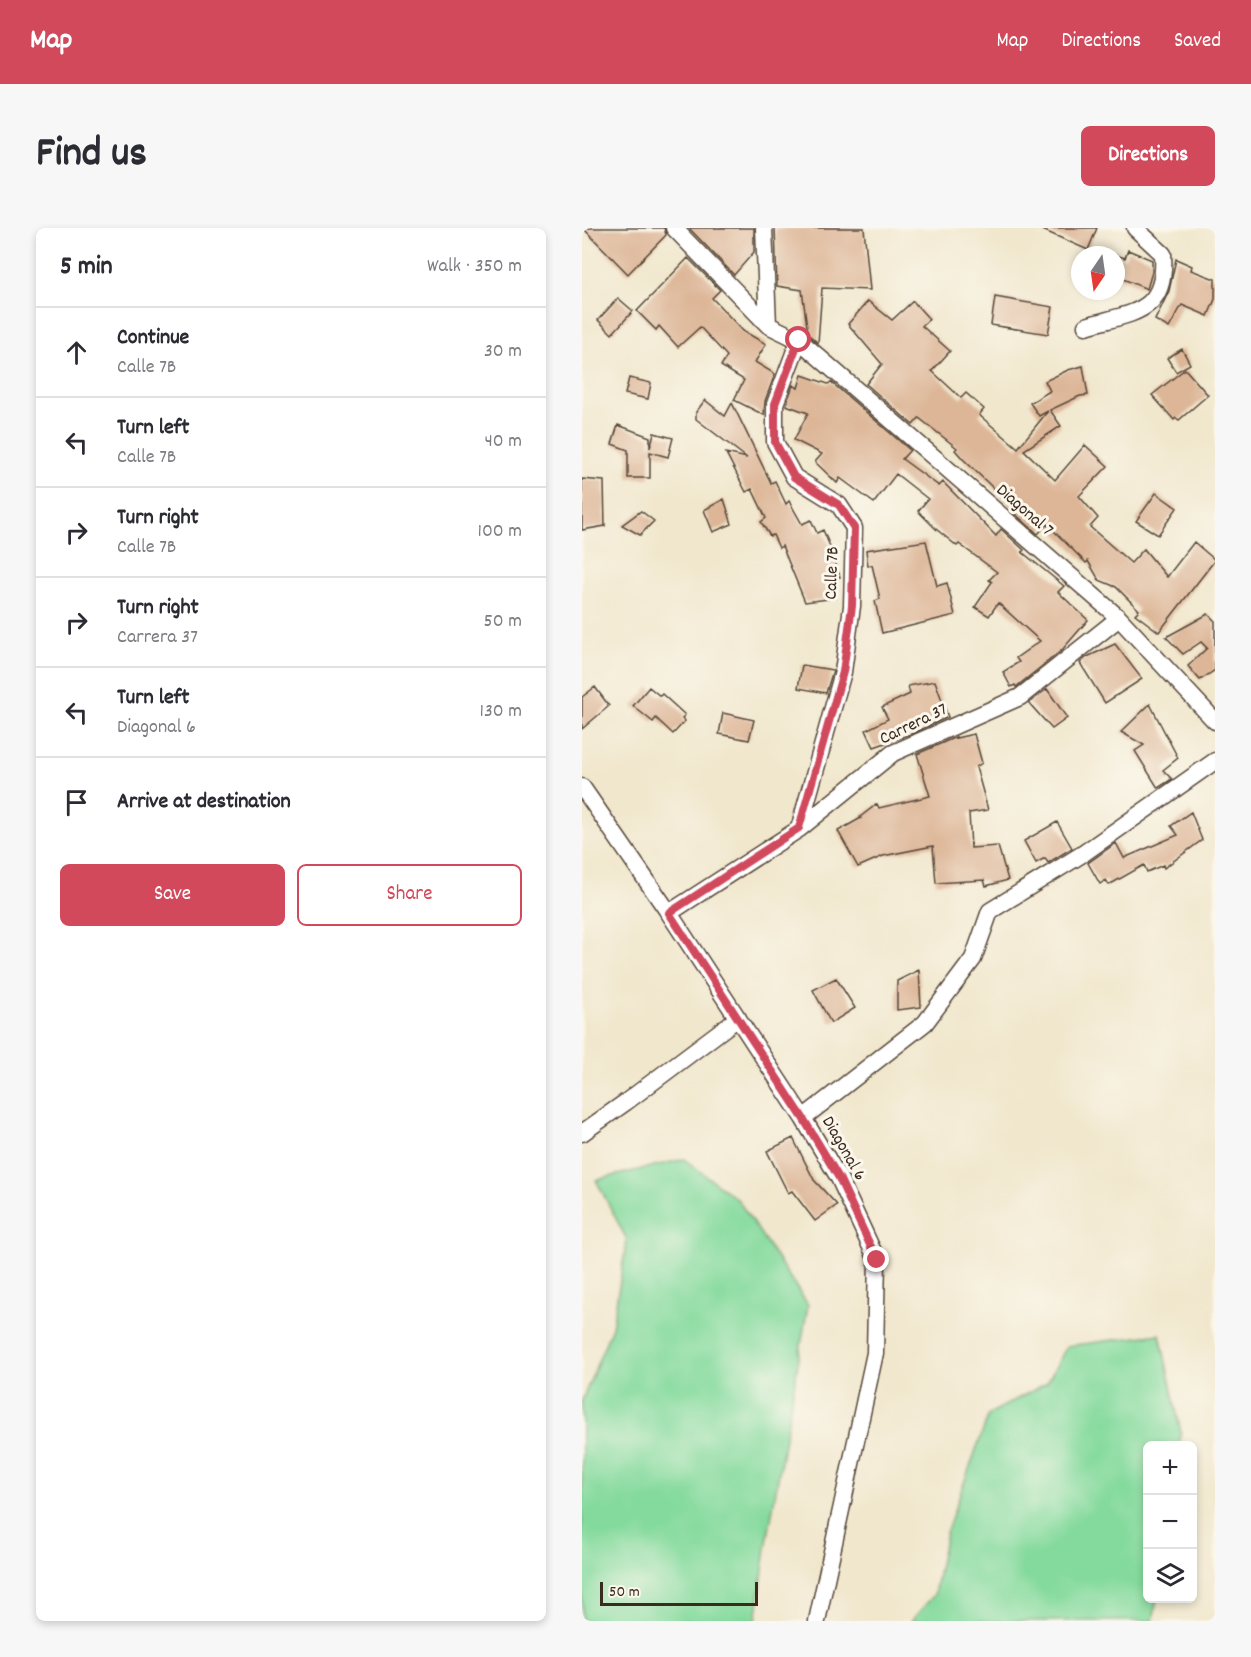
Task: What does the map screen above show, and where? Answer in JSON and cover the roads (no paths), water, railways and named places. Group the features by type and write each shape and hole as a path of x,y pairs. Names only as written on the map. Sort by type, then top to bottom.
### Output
{"street":[{"path":"674,228 768,325 799,340"},
{"path":"764,228 768,325"},
{"path":"1086,326 1141,310 1155,299 1163,282 1163,254 1135,228"},
{"name":"Diagonal 7","path":"799,340 1119,618 1215,721"},
{"name":"Calle 7B","path":"799,340 775,404 775,442 794,477 839,505 854,528 852,606 843,672 799,828"},
{"name":"Carrera 37","path":"669,913 799,828 893,753 1020,697 1119,618"},
{"path":"803,1118 925,1023 973,958 990,911 1084,853 1215,761"},
{"name":"Diagonal 6","path":"582,787 669,913 803,1118 839,1178 877,1260 875,1353 817,1621"},
{"path":"582,1133 738,1018"}]}
